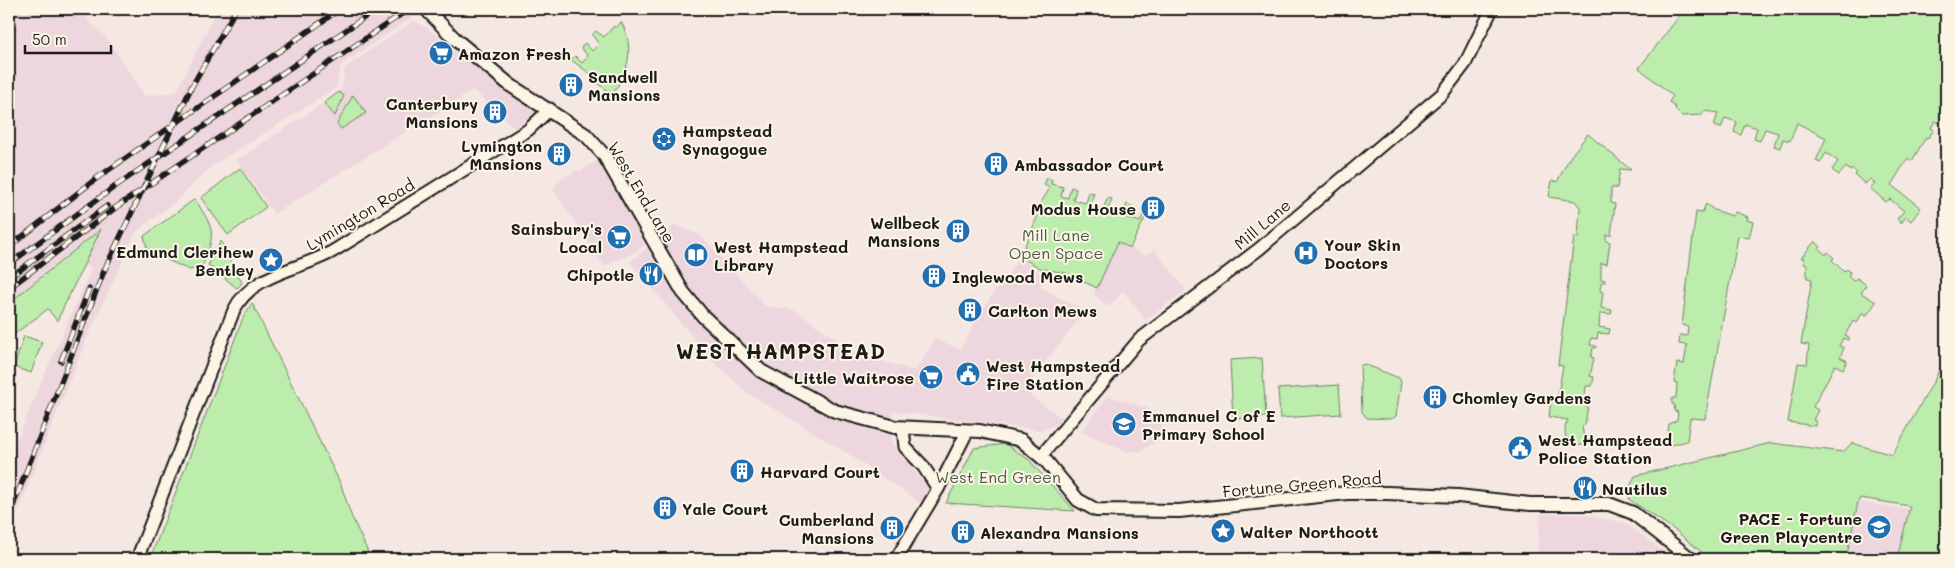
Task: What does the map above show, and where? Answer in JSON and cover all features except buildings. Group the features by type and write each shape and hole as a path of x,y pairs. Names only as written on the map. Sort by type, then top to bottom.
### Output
{"main road":[{"name":"West End Lane","path":"427,9 476,58 510,85 550,109 586,135 604,155 682,292 703,316 761,371 835,411 903,428 980,432 1021,440 1041,456"},
{"name":"Fortune Green Road","path":"1041,456 1078,500 1088,507 1108,512 1179,511 1347,493 1458,496 1530,504 1608,504 1633,512 1691,559"}],"street":[{"name":"Mill Lane","path":"1041,456 1139,340 1259,249 1442,94 1465,64 1492,9"},
{"name":"Lymington Road","path":"137,559 234,310 242,297 264,280 312,262 335,250 528,130 550,109"},
{"path":"903,428 905,447 923,466 938,489"},
{"path":"896,559 938,489 967,432"}],"shaded area":[{"path":"9,9 77,9 108,40 145,96 176,92 218,9 431,9 420,12 341,65 336,88 212,166 176,201 136,232 86,340 9,533 9,460 35,396 92,268 81,263 9,315"},
{"path":"414,20 544,106 515,128 473,90 274,214 237,160 338,94 342,88 345,68"},
{"path":"599,159 649,240 639,250 604,266 553,189 560,180 578,170 580,172"},
{"path":"675,225 701,236 765,306 794,310 859,355 916,371 935,339 960,349 985,306 1020,257 1046,278 1039,287 1085,311 1028,384 1030,396 1063,419 1051,427 1039,430 893,411 891,443 930,490 930,499 925,506 849,454 748,393 714,362 630,262"},
{"path":"1096,232 1145,255 1154,249 1186,290 1146,320 1123,291 1109,307 1094,294 1096,288 1073,277"},
{"name":"Emmanuel C of E Primary School","path":"1108,396 1147,408 1160,415 1164,435 1142,451 1125,451 1081,432"},
{"name":"PACE - Fortune Green Playcentre","path":"1858,502 1909,509 1897,559 1846,559"},
{"path":"1540,514 1582,514 1625,523 1673,559 1537,559"}],"green space":[{"path":"1685,9 1946,9 1946,111 1939,123 1935,121 1931,128 1934,130 1928,138 1926,137 1912,161 1908,158 1891,185 1921,208 1911,221 1906,217 1901,223 1897,219 1904,211 1890,199 1886,202 1870,188 1875,183 1870,179 1865,184 1855,175 1857,173 1853,169 1850,171 1846,167 1839,175 1832,170 1838,161 1826,153 1820,163 1816,161 1826,138 1797,123 1790,141 1783,139 1780,148 1774,146 1778,133 1765,129 1760,141 1754,139 1757,128 1745,124 1741,135 1734,132 1737,122 1725,118 1721,128 1714,126 1718,113 1704,111 1702,115 1682,116 1675,110 1676,108 1669,102 1673,96 1639,68"},
{"path":"621,22 628,40 628,59 623,77 612,94 593,80 595,77 571,60 575,56 582,63 588,56 581,48 585,43 592,51 599,44 592,35 596,31 604,37 614,26 616,28"},
{"path":"339,92 344,96 335,116 324,103"},
{"path":"353,95 366,113 341,129 337,124"},
{"path":"1588,134 1631,170 1620,169 1617,188 1611,188 1611,203 1615,204 1611,235 1606,235 1606,241 1610,242 1607,264 1601,263 1601,279 1605,280 1605,282 1601,282 1600,291 1603,292 1601,308 1612,310 1611,314 1600,313 1599,327 1610,329 1609,334 1598,333 1597,339 1591,338 1590,345 1596,346 1596,348 1593,348 1591,357 1594,358 1590,376 1594,377 1592,386 1586,386 1584,404 1588,405 1585,425 1582,426 1585,445 1566,445 1565,427 1568,420 1549,417 1551,400 1557,400 1563,366 1558,365 1574,237 1578,238 1580,207 1575,201 1549,197 1552,180 1557,182 1570,157"},
{"path":"240,168 266,207 228,235 201,198"},
{"name":"Mill Lane Open Space","path":"1047,178 1052,180 1051,184 1063,187 1061,196 1068,198 1071,187 1076,189 1073,200 1086,203 1089,192 1094,193 1090,205 1103,209 1108,198 1112,199 1107,211 1122,216 1127,204 1132,206 1127,218 1140,222 1145,211 1148,212 1130,248 1118,242 1097,288 1065,273 1040,268 1020,257 1042,206 1040,204 1050,188 1044,185"},
{"path":"195,199 210,225 211,239 202,267 189,270 159,256 147,248 144,236"},
{"path":"1706,204 1714,210 1733,216 1735,212 1748,217 1747,220 1753,222 1749,238 1738,236 1705,419 1690,418 1687,441 1663,447 1664,438 1667,439 1669,424 1677,420 1678,412 1674,411 1675,405 1672,404 1672,398 1676,398 1677,383 1674,382 1677,363 1684,364 1687,345 1679,344 1680,335 1687,336 1688,327 1682,325 1696,212 1702,213"},
{"path":"101,229 57,321 48,309 9,338 9,303"},
{"path":"221,241 242,283 237,288 208,265"},
{"path":"1815,241 1821,247 1819,249 1826,255 1828,252 1834,258 1832,260 1844,272 1847,269 1850,272 1848,276 1853,281 1857,278 1866,285 1861,293 1876,302 1867,315 1862,313 1857,323 1853,321 1845,335 1849,337 1848,340 1843,338 1839,346 1844,348 1840,357 1847,361 1843,369 1835,365 1813,407 1818,410 1813,420 1816,421 1815,426 1788,422 1798,363 1807,364 1809,345 1801,344 1812,279 1807,278 1807,265 1804,264 1804,258 1801,258"},
{"path":"252,303 341,485 351,515 371,559 150,559 243,318"},
{"path":"24,336 42,342 31,373 14,367"},
{"path":"1946,354 1946,559 1897,559 1910,506 1860,498 1846,559 1710,559 1676,531 1630,500 1628,491 1635,476 1771,443 1843,452 1852,443 1892,455 1935,379"},
{"path":"1262,358 1266,417 1233,419 1230,360"},
{"path":"1364,364 1399,378 1401,382 1396,416 1392,419 1367,418 1362,412 1360,366"},
{"path":"1339,385 1341,414 1280,418 1278,389"},
{"name":"West End Green","path":"1005,444 1028,459 1075,511 946,503 974,448"}],"railway":[{"path":"9,516 104,271 192,86 236,9"},
{"path":"9,247 97,178 340,9"},
{"path":"9,264 117,185 377,9"},
{"path":"9,288 115,208 409,9"},
{"path":"9,278 107,206"},
{"path":"61,361 89,289"}],"place":[{"name":"Amazon Fresh","path":"441,53"},
{"name":"Sandwell Mansions","path":"571,85"},
{"name":"Canterbury Mansions","path":"495,112"},
{"name":"Hampstead Synagogue","path":"664,139"},
{"name":"Lymington Mansions","path":"559,154"},
{"name":"Ambassador Court","path":"996,164"},
{"name":"Modus House","path":"1153,208"},
{"name":"Wellbeck Mansions","path":"958,231"},
{"name":"Sainsbury's Local","path":"619,237"},
{"name":"Your Skin Doctors","path":"1306,253"},
{"name":"West Hampstead Library","path":"696,255"},
{"name":"Edmund Clerihew Bentley","path":"271,260"},
{"name":"Chipotle","path":"651,274"},
{"name":"Inglewood Mews","path":"934,276"},
{"name":"Carlton Mews","path":"970,310"},
{"name":"West Hampstead Fire Station","path":"968,374"},
{"name":"Little Waitrose","path":"931,377"},
{"name":"Chomley Gardens","path":"1435,397"},
{"name":"Emmanuel C of E Primary School","path":"1124,424"},
{"name":"West Hampstead Police Station","path":"1520,448"},
{"name":"Harvard Court","path":"742,471"},
{"name":"Nautilus","path":"1585,488"},
{"name":"Yale Court","path":"665,508"},
{"name":"PACE - Fortune Green Playcentre","path":"1879,527"},
{"name":"Cumberland Mansions","path":"892,528"},
{"name":"Walter Northcott","path":"1223,531"},
{"name":"Alexandra Mansions","path":"963,532"}],"district":[{"name":"WEST HAMPSTEAD","path":"781,350"}]}
